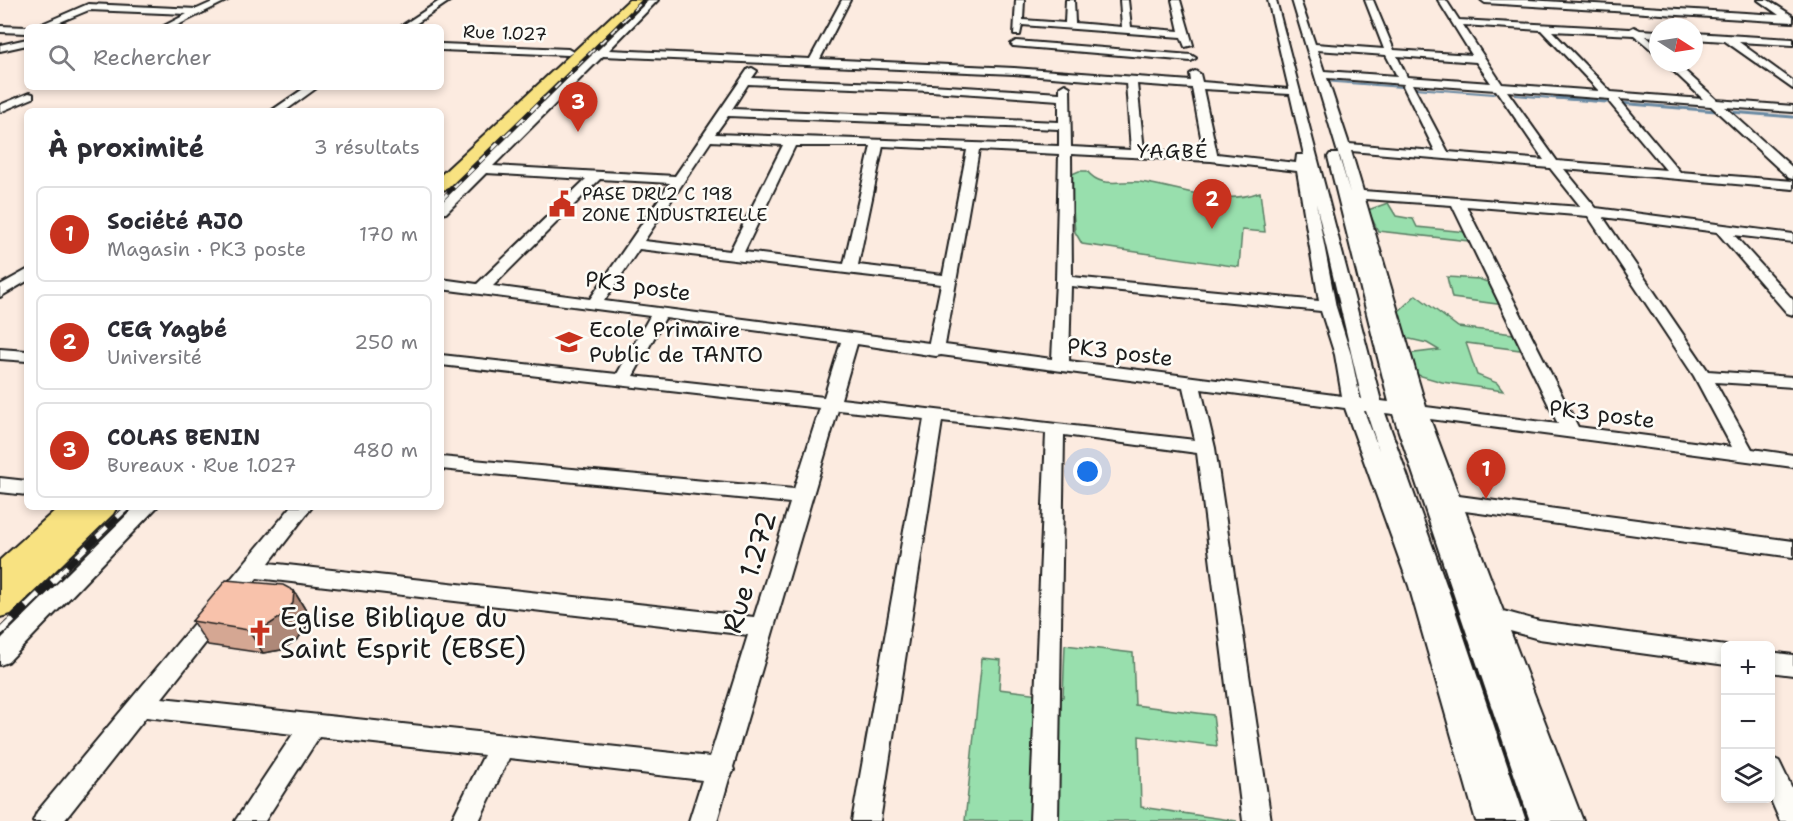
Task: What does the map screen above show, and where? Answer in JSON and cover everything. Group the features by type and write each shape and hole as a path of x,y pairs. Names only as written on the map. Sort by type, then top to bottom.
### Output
{"highway":[{"path":"444,182 625,0"},
{"path":"444,170 574,52 636,0"},
{"path":"0,578 74,510"},
{"path":"0,605 100,510"}],"street":[{"path":"106,8 125,0"},
{"path":"173,24 224,0"},
{"path":"410,24 447,0"},
{"path":"444,207 654,0"},
{"path":"814,62 846,0"},
{"path":"1015,57 1020,0"},
{"path":"1070,0 1070,26"},
{"path":"1124,0 1127,30"},
{"path":"1176,0 1198,85 1211,157"},
{"path":"1263,0 1287,92 1328,307 1343,355 1441,601 1512,821"},
{"path":"1272,0 1363,405 1490,821"},
{"path":"1287,0 1333,150 1343,196 1409,411 1544,821"},
{"path":"1296,0 1344,147 1409,411 1451,502 1569,821"},
{"path":"1369,0 1390,53 1444,156"},
{"path":"1442,0 1479,59 1553,164 1592,212 1703,376 1746,455"},
{"path":"1485,0 1606,4 1649,44"},
{"path":"1553,0 1791,17"},
{"path":"1762,0 1791,17"},
{"path":"1775,0 1791,17"},
{"path":"47,24 88,7 199,12"},
{"path":"1018,22 1185,34"},
{"path":"1454,22 1649,34"},
{"path":"0,28 24,30"},
{"path":"1544,28 1611,98 1677,176"},
{"path":"1703,36 1793,42"},
{"path":"1726,37 1793,86"},
{"path":"0,48 24,43"},
{"name":"Rue 1.027","path":"444,47 814,62 1015,57"},
{"path":"1310,47 1479,59"},
{"path":"1015,57 1191,58"},
{"path":"1015,57 1064,74 1287,92"},
{"path":"595,303 760,60"},
{"path":"1680,72 1793,175"},
{"path":"1060,367 1064,281 1064,74"},
{"path":"1320,76 1503,91 1793,110"},
{"path":"1131,80 1138,155"},
{"path":"746,81 931,88 1065,97"},
{"path":"282,108 309,90"},
{"path":"0,109 28,96"},
{"path":"1718,106 1793,114"},
{"path":"724,112 1064,126"},
{"path":"707,137 1211,157 1302,168"},
{"path":"735,255 791,142"},
{"path":"850,268 878,142"},
{"path":"936,351 974,147"},
{"path":"1344,147 1793,185"},
{"path":"482,169 678,180"},
{"path":"482,288 596,176"},
{"path":"1356,194 1592,212 1793,238"},
{"path":"1458,203 1572,433"},
{"path":"1722,230 1793,310"},
{"path":"635,244 948,280"},
{"path":"0,292 24,276"},
{"path":"1064,281 1328,307"},
{"name":"PK3 poste","path":"444,284 595,303 850,340 1793,461"},
{"path":"623,380 660,312"},
{"name":"Rue 1.272","path":"703,821 721,770 801,497 850,340"},
{"path":"0,354 24,356"},
{"path":"444,360 934,414 1206,448"},
{"path":"1703,376 1793,382"},
{"path":"1191,384 1206,448 1257,821"},
{"path":"866,821 934,414"},
{"path":"1044,821 1055,428"},
{"path":"444,463 801,497"},
{"path":"0,485 24,488"},
{"path":"1451,502 1793,549"},
{"path":"0,655 144,510"},
{"path":"46,821 300,510"},
{"path":"252,569 762,627"},
{"path":"1495,618 1539,630 1721,659"},
{"path":"1775,663 1793,665"},
{"path":"141,706 721,770"},
{"path":"249,821 312,726"},
{"path":"465,821 502,746"},
{"path":"1775,780 1792,815"}],"green space":[{"path":"1079,171 1087,171 1092,177 1105,182 1155,184 1215,197 1245,196 1260,192 1265,232 1242,230 1239,267 1082,244 1075,232 1070,175"},
{"path":"1388,203 1396,216 1413,219 1417,227 1466,232 1470,241 1378,231 1368,210"},
{"path":"1447,277 1479,279 1498,286 1505,305 1452,298"},
{"path":"1416,295 1458,327 1521,335 1528,351 1466,343 1477,375 1497,383 1503,391 1442,382 1411,373 1407,354 1439,350 1427,343 1401,337 1399,311"},
{"path":"1065,645 1133,653 1135,705 1213,715 1217,746 1139,736 1141,807 1237,821 965,821 982,658 1001,660 999,689 1063,697"}],"building":[{"path":"226,580 283,585 294,591 293,603 284,615 267,626 248,630 192,621"}],"waterway":[{"path":"1323,81 1494,94"},
{"path":"1515,95 1576,100"},
{"path":"1557,98 1716,111"},
{"path":"1731,112 1793,117"}],"railway":[{"path":"543,100 644,0"},
{"path":"444,197 544,98"},
{"path":"57,576 125,510"},
{"path":"0,632 59,575"}],"place":[{"name":"COLAS BENIN","path":"578,132"},
{"name":"PASE DRL2 C 198 ZONE INDUSTRIELLE","path":"562,204"},
{"name":"CEG Yagbé","path":"1212,229"},
{"name":"Ecole Primaire Public de TANTO","path":"569,342"},
{"name":"Société AJO","path":"1486,499"},
{"name":"Eglise Biblique du Saint Esprit (EBSE)","path":"260,633"}],"district":[{"name":"YAGBÉ","path":"1173,151"}]}
